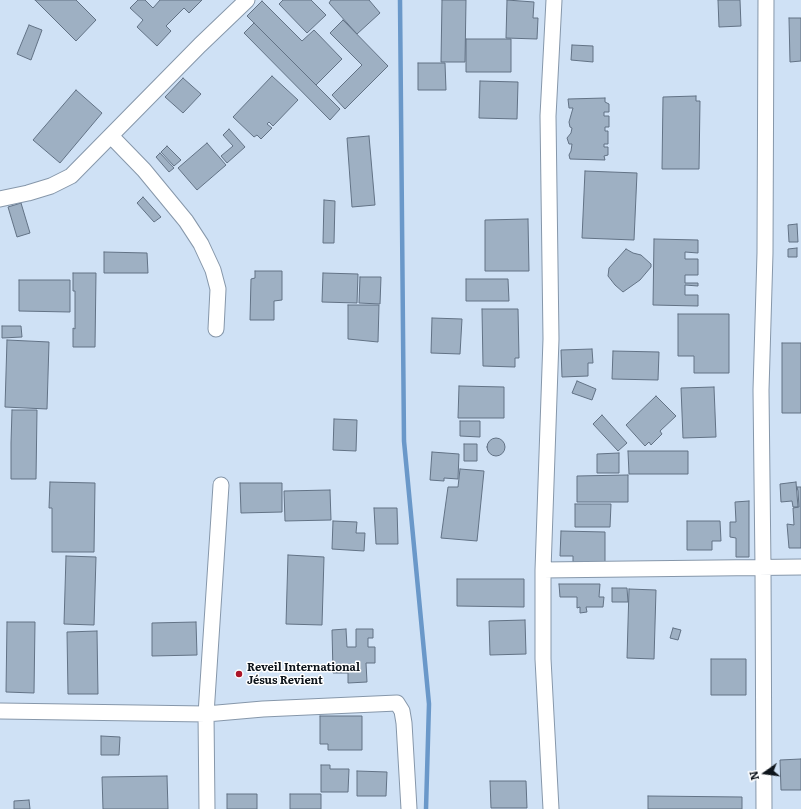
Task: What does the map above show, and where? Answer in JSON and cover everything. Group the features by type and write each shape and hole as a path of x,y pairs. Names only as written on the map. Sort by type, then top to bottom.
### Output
{"street":[{"path":"0,199 51,186 71,176 200,45 247,0"},
{"path":"551,809 544,659 544,570 551,339 548,116 554,0"},
{"path":"764,809 761,390 765,254 766,0"},
{"path":"111,136 144,170 186,221 201,244 213,270 218,289 216,329"},
{"path":"207,809 206,714 221,485"},
{"path":"544,570 801,567"},
{"path":"0,711 206,714 263,709 397,703 402,711 404,723 409,809"}],"building":[{"path":"35,0 76,0 96,20 76,41"},
{"path":"138,0 145,0 153,8 160,0 202,0 189,13 184,8 166,26 171,31 157,46 137,27 143,20 130,8"},
{"path":"283,0 311,0 326,15 307,33 279,4"},
{"path":"331,0 369,0 380,13 357,34 329,3"},
{"path":"442,0 466,0 465,62 441,62"},
{"path":"507,0 534,2 533,18 538,18 537,39 506,38"},
{"path":"718,0 740,0 741,26 719,27"},
{"path":"262,1 302,41 314,30 342,59 316,85 247,16"},
{"path":"789,18 801,18 801,61 790,62"},
{"path":"343,20 388,66 345,109 332,95 362,65 330,33"},
{"path":"254,23 340,109 330,120 244,33"},
{"path":"29,25 42,30 31,60 17,54"},
{"path":"466,39 511,39 511,72 466,72"},
{"path":"572,45 593,46 593,62 571,60"},
{"path":"418,63 445,63 446,90 418,90"},
{"path":"272,76 298,100 273,126 269,122 267,124 272,128 261,139 257,135 254,137 233,117"},
{"path":"183,78 201,94 183,113 165,97"},
{"path":"480,81 518,82 517,119 479,118"},
{"path":"76,90 102,113 60,163 33,140"},
{"path":"696,96 696,101 700,101 699,169 662,169 663,97"},
{"path":"605,98 605,102 609,104 609,112 604,112 604,116 609,116 609,127 605,127 605,131 608,131 608,144 604,144 604,147 608,147 608,155 604,156 605,160 570,159 569,155 572,144 569,144 567,138 571,133 572,128 570,127 569,122 573,108 569,108 568,99"},
{"path":"229,129 245,147 227,163 221,156 233,146 223,135"},
{"path":"369,136 375,205 352,207 347,138"},
{"path":"207,143 226,165 197,190 178,168"},
{"path":"167,146 181,160 174,166 161,152"},
{"path":"160,153 174,168 169,172 156,157"},
{"path":"585,171 637,173 634,240 582,238"},
{"path":"143,197 161,217 154,222 137,203"},
{"path":"324,200 335,201 334,243 323,243"},
{"path":"21,203 30,233 17,237 8,207"},
{"path":"528,219 529,271 485,271 485,220"},
{"path":"797,224 798,242 789,242 788,225"},
{"path":"654,239 698,240 698,253 685,252 685,259 698,259 698,275 685,275 685,283 698,283 698,286 685,285 685,295 698,295 698,306 653,305"},
{"path":"797,248 797,257 788,257 788,249"},
{"path":"626,249 641,255 651,264 651,267 640,280 623,292 608,276 609,268"},
{"path":"104,252 147,253 148,273 104,273"},
{"path":"255,271 282,271 282,300 274,301 274,320 250,320 251,279 255,278"},
{"path":"73,273 96,273 95,347 73,347 73,328 75,329 75,291 73,291"},
{"path":"323,273 358,274 357,303 322,302"},
{"path":"360,277 381,277 380,304 359,303"},
{"path":"466,279 508,279 509,301 466,301"},
{"path":"19,280 70,280 70,312 19,311"},
{"path":"348,305 379,305 378,342 348,339"},
{"path":"482,309 518,309 519,358 515,358 515,367 483,366"},
{"path":"678,314 729,314 729,373 694,373 694,356 678,356"},
{"path":"432,318 462,319 460,354 431,353"},
{"path":"2,326 21,326 22,337 2,338"},
{"path":"7,340 49,342 47,409 5,407"},
{"path":"782,343 801,343 801,413 782,413"},
{"path":"592,349 593,363 588,363 588,376 562,377 561,350"},
{"path":"613,351 659,352 658,380 612,379"},
{"path":"577,381 596,389 592,400 572,393"},
{"path":"459,386 504,387 504,418 458,418"},
{"path":"714,387 716,437 683,438 681,388"},
{"path":"656,396 676,416 660,431 662,434 651,445 649,442 645,446 626,425"},
{"path":"12,410 37,410 36,479 11,479"},
{"path":"602,415 627,443 618,451 593,424"},
{"path":"334,419 357,420 356,451 333,450"},
{"path":"460,421 480,421 480,437 460,436"},
{"path":"496,438 503,440 505,447 503,454 496,456 489,454 487,447 489,440"},
{"path":"464,444 477,444 477,461 464,461"},
{"path":"628,451 688,451 688,474 629,474"},
{"path":"432,452 459,454 458,479 444,478 444,481 430,480"},
{"path":"619,453 619,473 597,473 597,454"},
{"path":"460,469 484,471 477,541 441,538 448,487 458,487"},
{"path":"628,475 628,502 577,502 577,476"},
{"path":"50,482 95,483 94,552 52,552 52,508 49,508"},
{"path":"796,482 798,507 793,507 792,501 781,502 780,484"},
{"path":"240,483 282,483 282,512 241,513"},
{"path":"797,487 801,487 801,548 789,548 787,524 794,525 793,508 799,507"},
{"path":"330,490 331,520 285,521 284,491"},
{"path":"749,501 749,557 736,557 736,538 730,537 730,522 736,522 735,502"},
{"path":"575,504 611,504 610,527 575,527"},
{"path":"374,508 397,508 398,544 376,544"},
{"path":"333,521 357,522 356,533 365,533 364,551 332,549"},
{"path":"687,521 720,521 721,541 712,541 712,550 687,550"},
{"path":"561,531 605,532 605,563 573,562 573,556 560,556"},
{"path":"288,555 324,557 322,625 286,624"},
{"path":"66,556 96,557 94,625 64,624"},
{"path":"457,579 524,579 524,607 457,606"},
{"path":"559,584 600,584 599,597 604,597 603,607 586,607 587,612 580,613 580,607 577,608 577,597 560,597"},
{"path":"612,588 627,588 628,602 612,602"},
{"path":"629,589 656,590 654,659 627,658"},
{"path":"525,620 526,654 490,655 489,621"},
{"path":"7,622 35,622 34,693 6,692"},
{"path":"196,622 197,655 152,656 152,623"},
{"path":"673,628 681,630 678,640 670,638"},
{"path":"346,629 347,647 356,647 356,629 373,629 373,638 368,638 368,647 375,647 375,663 366,663 367,682 348,683 348,673 333,673 332,630"},
{"path":"97,631 98,694 68,694 67,632"},
{"path":"711,659 746,659 746,695 711,695"},
{"path":"320,716 362,716 362,750 328,750 328,744 320,744"},
{"path":"101,736 120,737 119,755 101,755"},
{"path":"801,759 801,790 781,790 780,760"},
{"path":"321,765 330,765 330,769 349,769 348,792 321,792"},
{"path":"357,771 387,772 386,796 357,796"},
{"path":"167,776 168,809 103,809 102,777"},
{"path":"490,781 526,781 527,808 491,808"},
{"path":"227,794 257,794 257,809 227,809"},
{"path":"290,794 321,794 321,809 290,809"},
{"path":"648,796 742,797 742,809 648,809"},
{"path":"29,800 30,809 14,809 14,801"}],"waterway":[{"path":"400,0 404,441 429,704 426,809"}],"place":[{"name":"Reveil International Jésus Revient","path":"239,674"}]}
